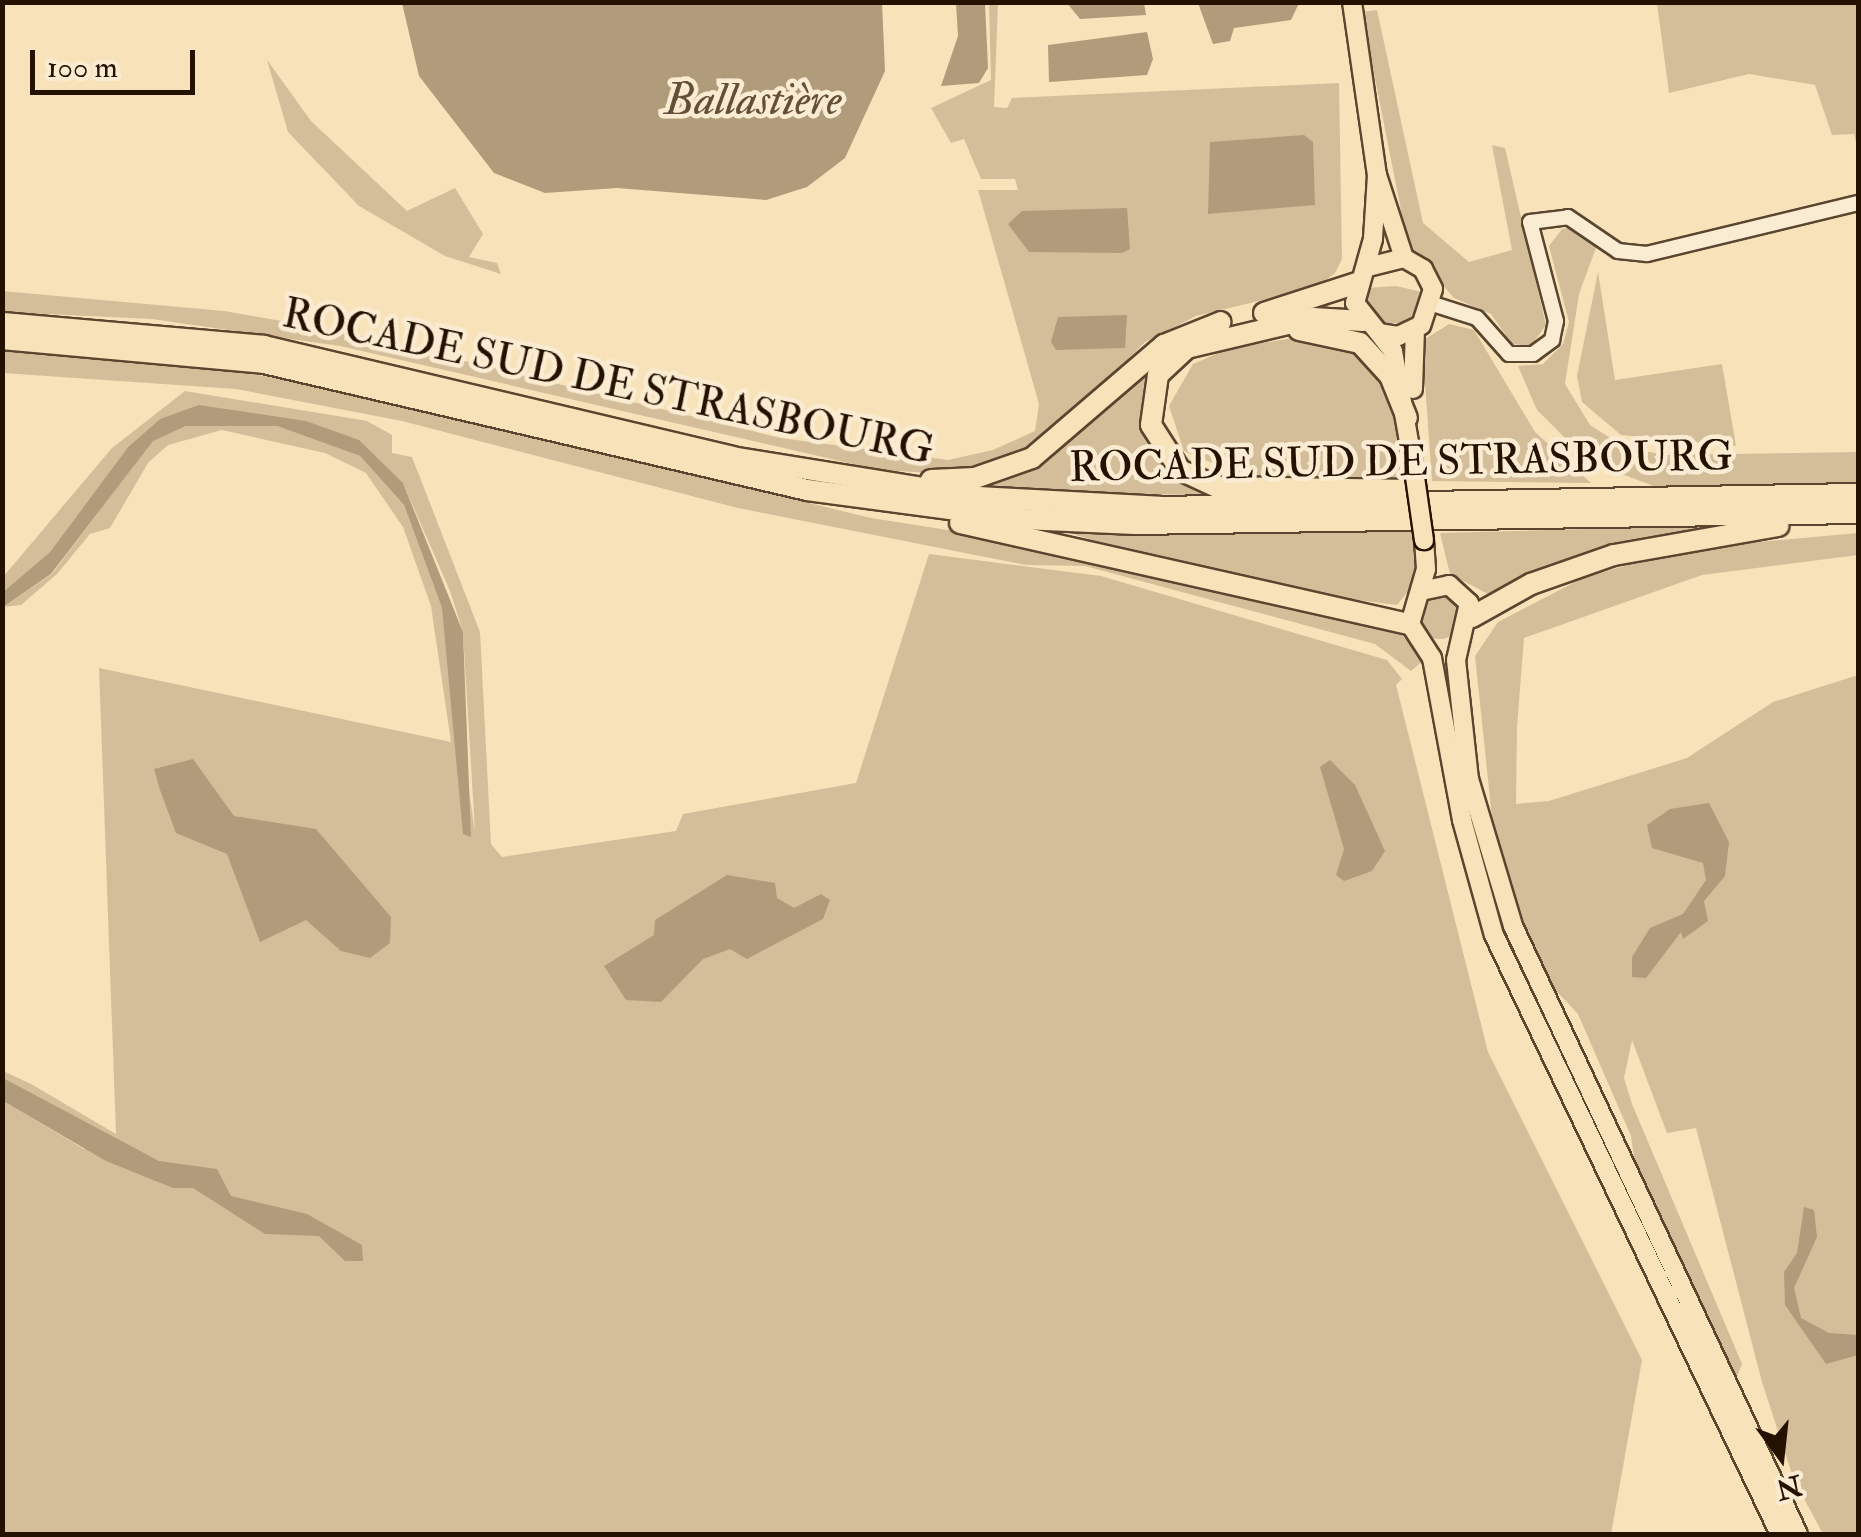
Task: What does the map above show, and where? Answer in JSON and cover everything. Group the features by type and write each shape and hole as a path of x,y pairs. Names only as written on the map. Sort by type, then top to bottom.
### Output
{"highway":[{"path":"823,476 949,481 1005,470 1052,444 1137,366 1195,328 1301,305 1362,275"},
{"path":"1372,327 1313,318 1202,341 1158,375 1150,424 1180,470 1217,487 1697,496"},
{"name":"ROCADE SUD DE STRASBOURG","path":"2,322 169,333 356,362 823,476 978,497 1160,508 1858,494"},
{"path":"1402,490 1212,476 1172,448 1159,407 1176,369 1206,349 1306,329 1342,335 1378,359 1407,418"},
{"name":"ROCADE SUD DE STRASBOURG","path":"2,339 282,366 876,502 1135,524 1858,515"},
{"path":"876,502 1410,624"},
{"path":"1472,617 1530,584 1614,555 1858,515"}],"main road":[{"path":"1352,2 1377,175 1404,258 1428,275 1433,304 1415,330 1411,372 1429,539 1449,585 1466,597 1472,617 1460,639 1470,779 1513,926 1798,1534"},
{"path":"1377,175 1362,275 1372,327 1398,366 1419,470"},
{"path":"1362,275 1404,258"},
{"path":"1372,327 1415,330"},
{"path":"1429,539 1410,624 1427,644 1494,935 1780,1534"},
{"path":"1420,592 1449,585"},
{"path":"1427,644 1460,639"}],"street":[{"path":"1433,304 1477,318 1509,354 1544,349 1556,320 1530,222 1568,218 1618,252 1647,254 1858,203"}],"shaded area":[{"path":"989,3 998,3 994,107 1007,108 1012,98 1339,83 1342,259 1335,273 1317,287 1196,316 1145,342 1049,438 1011,460 951,474 879,470 340,346 152,319 3,312 2,291 224,311 345,332 781,438 948,460 993,450 1035,431 1039,404 978,190 1018,190 1015,179 981,179 964,139 951,143 931,108 991,80"},
{"path":"1657,3 1858,3 1858,150 1854,134 1832,135 1815,85 1749,74 1669,93"},
{"path":"1377,10 1423,223 1469,262 1512,250 1492,145 1505,148 1546,325 1531,346 1512,344 1491,314 1454,298 1408,246 1362,12"},
{"path":"267,60 311,121 407,211 455,188 483,234 469,257 497,263 501,274 445,256 359,206 288,132"},
{"path":"1576,227 1597,245 1579,294 1565,384 1590,425 1626,448 1667,455 1858,452 1858,484 1654,486 1594,464 1572,445 1537,410 1518,366 1543,364 1563,344 1569,322 1549,246 1562,229"},
{"path":"1598,272 1615,380 1722,364 1736,446 1621,435 1582,402 1577,376"},
{"path":"1396,286 1422,292 1421,306 1405,323 1380,323 1366,306 1367,288"},
{"path":"1449,324 1474,330 1535,432 1591,483 1432,481 1422,341"},
{"path":"1312,335 1351,346 1388,382 1409,478 1243,476 1184,451 1169,406 1193,364 1230,348"},
{"path":"2,351 214,367 347,391 871,518 1005,539 1243,598 1349,612 1394,626 1424,660 1411,671 1375,644 1085,566 1026,565 738,508 402,421 236,389 3,373"},
{"path":"1159,360 1146,428 1152,448 1169,470 1223,496 987,489 1065,446"},
{"path":"185,391 367,421 392,435 392,453 412,457 480,632 491,844 502,857 676,831 683,814 856,783 929,554 1101,576 1387,660 1402,679 1396,685 1488,1052 1642,1360 1611,1534 3,1534 3,1101 84,1149 118,1143 3,1078 3,1071 31,1084 116,1134 99,668 451,742 431,606 403,527 366,473 325,453 222,430 168,445 148,463 110,528 90,534 57,574 21,605 3,607 52,574 153,440 186,426 277,426 360,456 404,505 442,608 475,832 463,632 450,591 403,483 306,421 160,419 128,447 50,552 3,592 3,577 112,448"},
{"path":"1733,525 1556,568 1488,594 1450,574 1440,533"},
{"path":"1055,528 1414,532 1419,578 1397,605 1304,593 1191,572"},
{"path":"1858,533 1858,555 1702,575 1524,638 1517,727 1516,804 1549,801 1687,758 1773,702 1858,675 1858,1534 1823,1534 1794,1480 1762,1382 1696,1128 1667,1133 1632,1040 1624,1078 1742,1364 1734,1385 1636,1171 1631,1136 1578,1014 1547,981 1510,891 1493,827 1475,656 1498,622 1581,579 1680,549"},
{"path":"1440,597 1455,603 1461,618 1455,633 1440,639 1425,633 1419,618 1425,603"}],"water":[{"path":"1198,2 1299,3 1291,20 1234,28 1230,41 1213,44"},
{"name":"Ballastière","path":"402,3 882,3 885,71 845,158 807,187 766,200 617,188 545,193 494,173 419,76"},
{"path":"956,3 985,3 988,68 979,83 941,86 958,36"},
{"path":"1067,3 1144,3 1146,15 1080,19"},
{"path":"1147,32 1153,59 1147,75 1049,82 1048,45"},
{"path":"1304,135 1313,142 1315,205 1208,214 1210,142"},
{"path":"1127,208 1130,249 1122,253 1029,252 1008,224 1022,211"},
{"path":"1127,315 1125,348 1056,350 1051,342 1058,317"},
{"path":"199,405 306,421 359,440 403,483 463,632 471,837 463,834 442,608 404,505 360,456 277,426 186,426 153,441 51,574 3,607 3,592 50,552 128,447 160,419"},
{"path":"193,759 234,816 316,829 391,917 390,943 370,958 341,951 306,920 260,942 227,854 176,833 160,790 154,769"},
{"path":"1330,760 1355,785 1385,851 1372,871 1344,881 1336,875 1344,849 1320,767"},
{"path":"1709,803 1729,842 1725,876 1704,901 1708,921 1683,939 1681,932 1646,978 1632,977 1632,957 1650,928 1683,914 1706,880 1703,863 1652,848 1647,825 1670,809"},
{"path":"727,875 775,883 777,898 794,908 821,894 830,900 823,919 747,959 730,949 703,959 661,1002 626,1000 604,966 654,935 655,920"},
{"path":"3,1078 159,1161 217,1169 231,1196 307,1214 362,1245 363,1261 345,1261 319,1236 265,1234 193,1188 173,1188 106,1161 3,1101"},
{"path":"1804,1207 1814,1210 1817,1237 1794,1288 1801,1318 1829,1333 1858,1335 1858,1355 1826,1364 1785,1305 1784,1272 1797,1253"}]}
